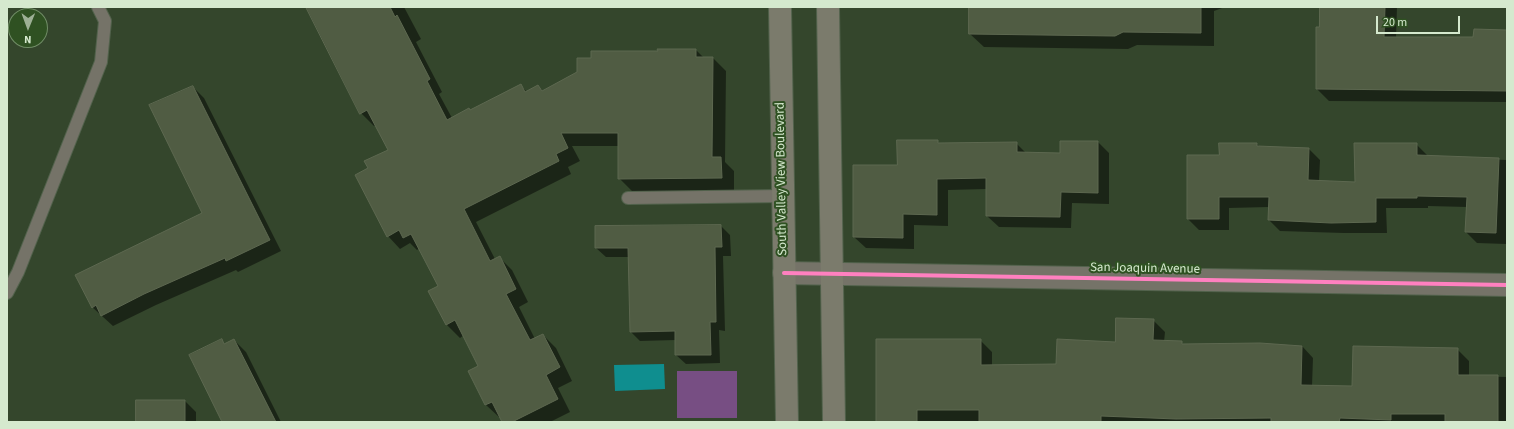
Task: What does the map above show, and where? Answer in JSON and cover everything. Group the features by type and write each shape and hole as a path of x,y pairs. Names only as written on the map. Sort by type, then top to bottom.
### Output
{"main road":[{"name":"South Valley View Boulevard","path":"780,7 787,422"},
{"path":"828,7 834,422"}],"street":[{"name":"San Joaquin Avenue","path":"784,273 1507,285"}],"lane":[{"path":"7,293 18,272 101,62 105,21 98,7"},
{"path":"628,198 783,196"}],"shaded area":[{"path":"677,371 737,371 737,418 677,418"}],"water":[{"path":"664,364 665,389 615,391 614,365"}],"building":[{"path":"306,7 390,7 395,17 397,15 430,79 427,81 447,120 521,84 525,92 538,85 542,91 577,72 577,58 591,58 591,51 658,51 657,49 696,49 696,57 713,57 712,157 721,157 722,178 618,179 618,133 561,133 568,148 556,154 559,161 464,209 490,261 500,256 516,289 506,294 530,340 543,334 560,367 546,375 558,399 512,422 502,422 492,402 485,405 468,371 478,366 455,320 446,325 428,291 438,286 411,234 403,238 399,230 387,237 355,175 368,168 364,161 388,150 367,110 360,114"},
{"path":"969,7 1201,7 1201,33 1123,32 1115,36 969,34"},
{"path":"1320,7 1385,7 1384,37 1473,37 1474,29 1507,30 1507,91 1316,89 1316,27 1319,27"},
{"path":"193,86 270,240 226,261 225,258 144,294 101,316 96,305 92,308 75,275 202,213 149,105"},
{"path":"897,140 938,140 938,143 1017,142 1017,152 1060,153 1060,141 1098,141 1098,193 1061,192 1060,217 986,216 986,178 937,179 937,215 903,214 903,238 853,237 853,165 897,165"},
{"path":"1219,143 1257,143 1257,146 1309,148 1308,180 1355,182 1354,143 1417,143 1417,155 1499,158 1496,233 1465,232 1467,197 1417,196 1417,198 1376,198 1376,222 1331,223 1268,220 1269,197 1219,197 1219,219 1187,219 1187,155 1219,155"},
{"path":"721,225 722,247 715,247 716,322 710,322 711,355 675,355 675,331 630,332 628,248 595,248 595,226"},
{"path":"1116,318 1154,319 1153,340 1182,341 1182,344 1260,343 1302,346 1301,385 1352,386 1353,346 1458,348 1458,375 1498,375 1498,422 1445,422 1445,414 1391,414 1391,420 1340,418 1339,422 1271,422 1271,418 1176,419 1101,416 1101,422 979,422 979,410 917,410 917,422 876,422 876,339 981,339 981,365 1056,364 1057,339 1115,342"},
{"path":"222,339 224,344 234,339 276,422 222,422 189,355"},
{"path":"136,400 185,400 185,422 136,422"}],"cycle path":[{"path":"784,273 1507,285"}]}
